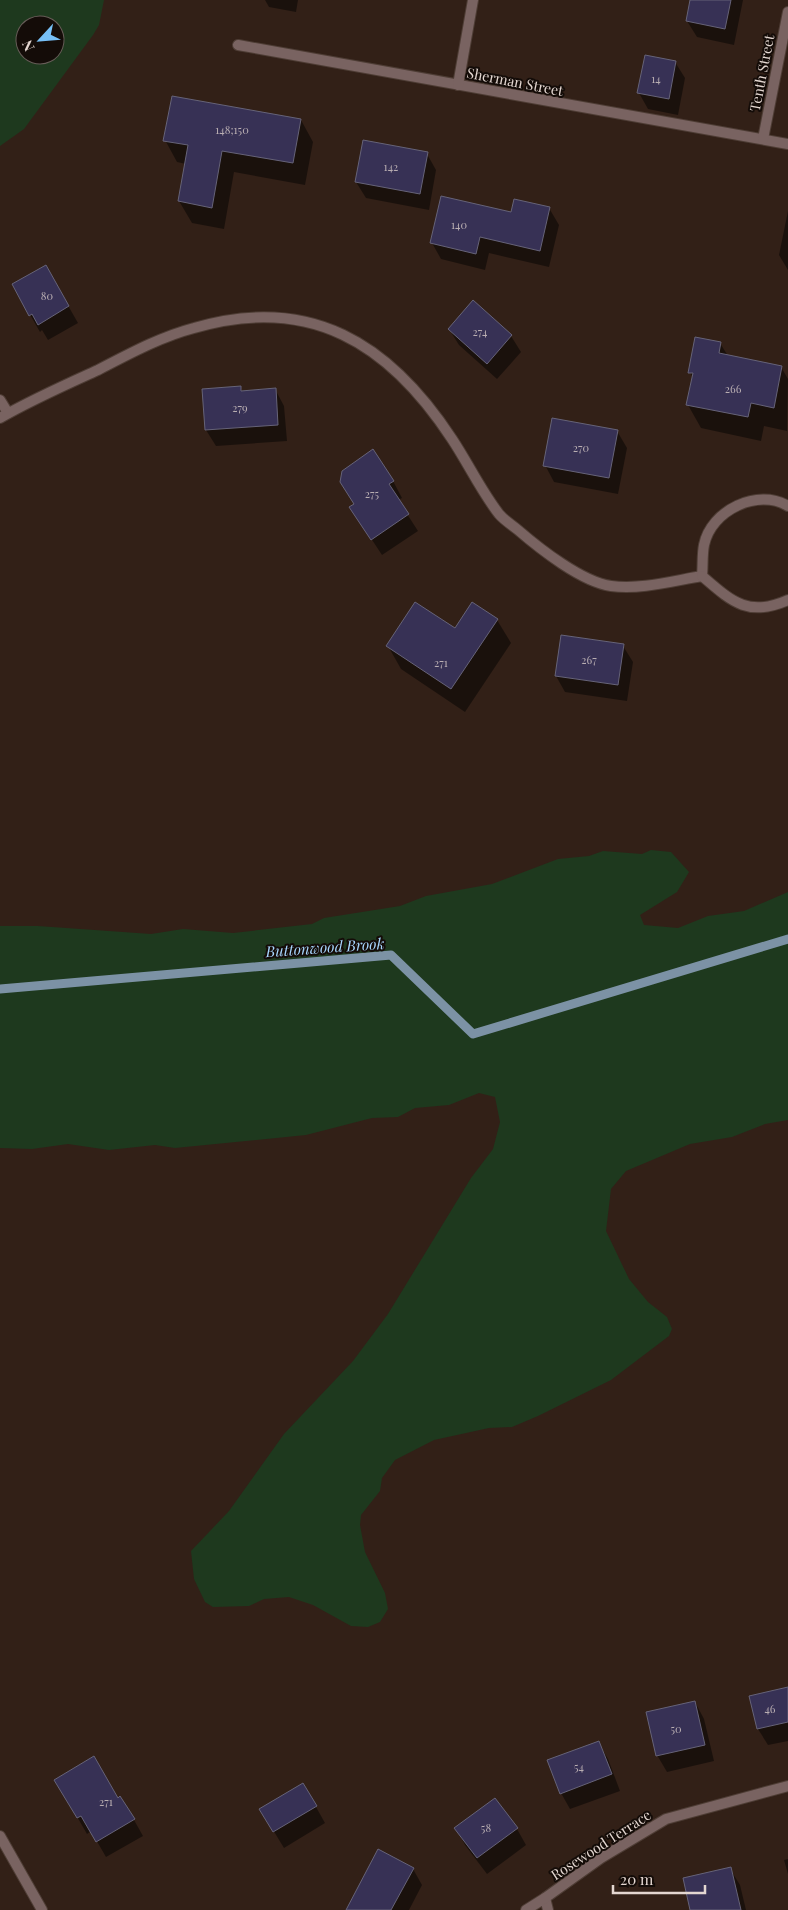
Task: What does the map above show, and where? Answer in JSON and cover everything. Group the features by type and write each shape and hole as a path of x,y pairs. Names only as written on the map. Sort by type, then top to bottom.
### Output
{"street":[{"path":"458,85 473,0"},
{"name":"Tenth Street","path":"763,139 788,12"},
{"name":"Sherman Street","path":"238,45 788,144"},
{"path":"0,400 4,416 143,347 192,328 218,321 270,316 312,323 350,337 399,373 425,402 452,438 499,515 563,564 609,586 640,587 702,576"},
{"path":"702,576 704,544 714,525 726,512 739,505 762,499 773,499 788,506"},
{"path":"702,576 724,596 746,607 771,606 788,600"},
{"name":"Rosewood Terrace","path":"526,1910 601,1858 666,1819 788,1786"},
{"path":"0,1836 42,1910"},
{"name":"Rosewood Terrace","path":"545,1898 548,1910"}],"green space":[{"path":"0,0 104,0 99,25 93,35 24,129 0,146"},
{"path":"651,850 671,852 689,872 677,892 640,915 644,925 678,928 708,916 744,911 788,892 788,1120 765,1124 732,1137 690,1144 626,1171 611,1189 606,1231 629,1279 648,1302 667,1317 672,1329 669,1336 611,1380 538,1416 512,1427 489,1428 434,1440 395,1460 382,1478 380,1491 361,1515 360,1525 365,1552 385,1593 388,1609 380,1622 368,1627 351,1626 313,1605 289,1597 264,1599 249,1606 213,1607 205,1602 194,1579 191,1551 229,1511 284,1434 353,1361 388,1314 471,1178 493,1149 500,1122 495,1097 479,1093 449,1105 415,1108 398,1117 372,1118 306,1135 175,1148 155,1145 109,1150 68,1144 32,1149 0,1148 0,926 38,926 151,934 183,929 233,933 312,924 324,918 400,906 426,896 492,884 558,859 589,856 603,851 642,854"}],"building":[{"path":"690,0 731,0 725,29 686,21"},
{"path":"645,55 676,61 669,99 637,93"},
{"path":"172,96 301,119 293,163 222,151 212,208 178,201 188,145 163,141"},
{"path":"363,140 428,152 420,194 355,182"},
{"path":"441,196 511,212 514,199 550,207 540,251 480,237 476,254 430,243"},
{"path":"46,265 69,306 38,325 32,314 29,316 12,284"},
{"path":"473,300 512,335 487,364 448,329"},
{"path":"695,337 721,342 719,353 782,366 774,408 751,403 748,417 686,405 693,373 688,373"},
{"path":"241,386 241,391 276,388 278,425 205,430 202,389"},
{"path":"552,418 618,430 609,478 543,466"},
{"path":"373,449 394,481 389,484 409,514 371,540 349,507 354,504 340,482 342,471"},
{"path":"415,602 455,628 472,602 498,619 451,689 386,646"},
{"path":"561,635 624,644 618,685 555,676"},
{"path":"788,1687 788,1722 757,1729 749,1696"},
{"path":"695,1701 705,1745 656,1756 646,1712"},
{"path":"599,1741 612,1774 560,1794 547,1760"},
{"path":"94,1756 118,1798 120,1796 135,1819 96,1842 81,1816 77,1818 54,1780"},
{"path":"303,1783 317,1806 273,1832 259,1809"},
{"path":"495,1798 518,1828 477,1858 454,1828"},
{"path":"378,1849 414,1868 391,1910 346,1910"},
{"path":"731,1867 741,1910 690,1910 683,1878"}],"waterway":[{"name":"Buttonwood Brook","path":"0,989 391,955 473,1034 788,939"}]}
